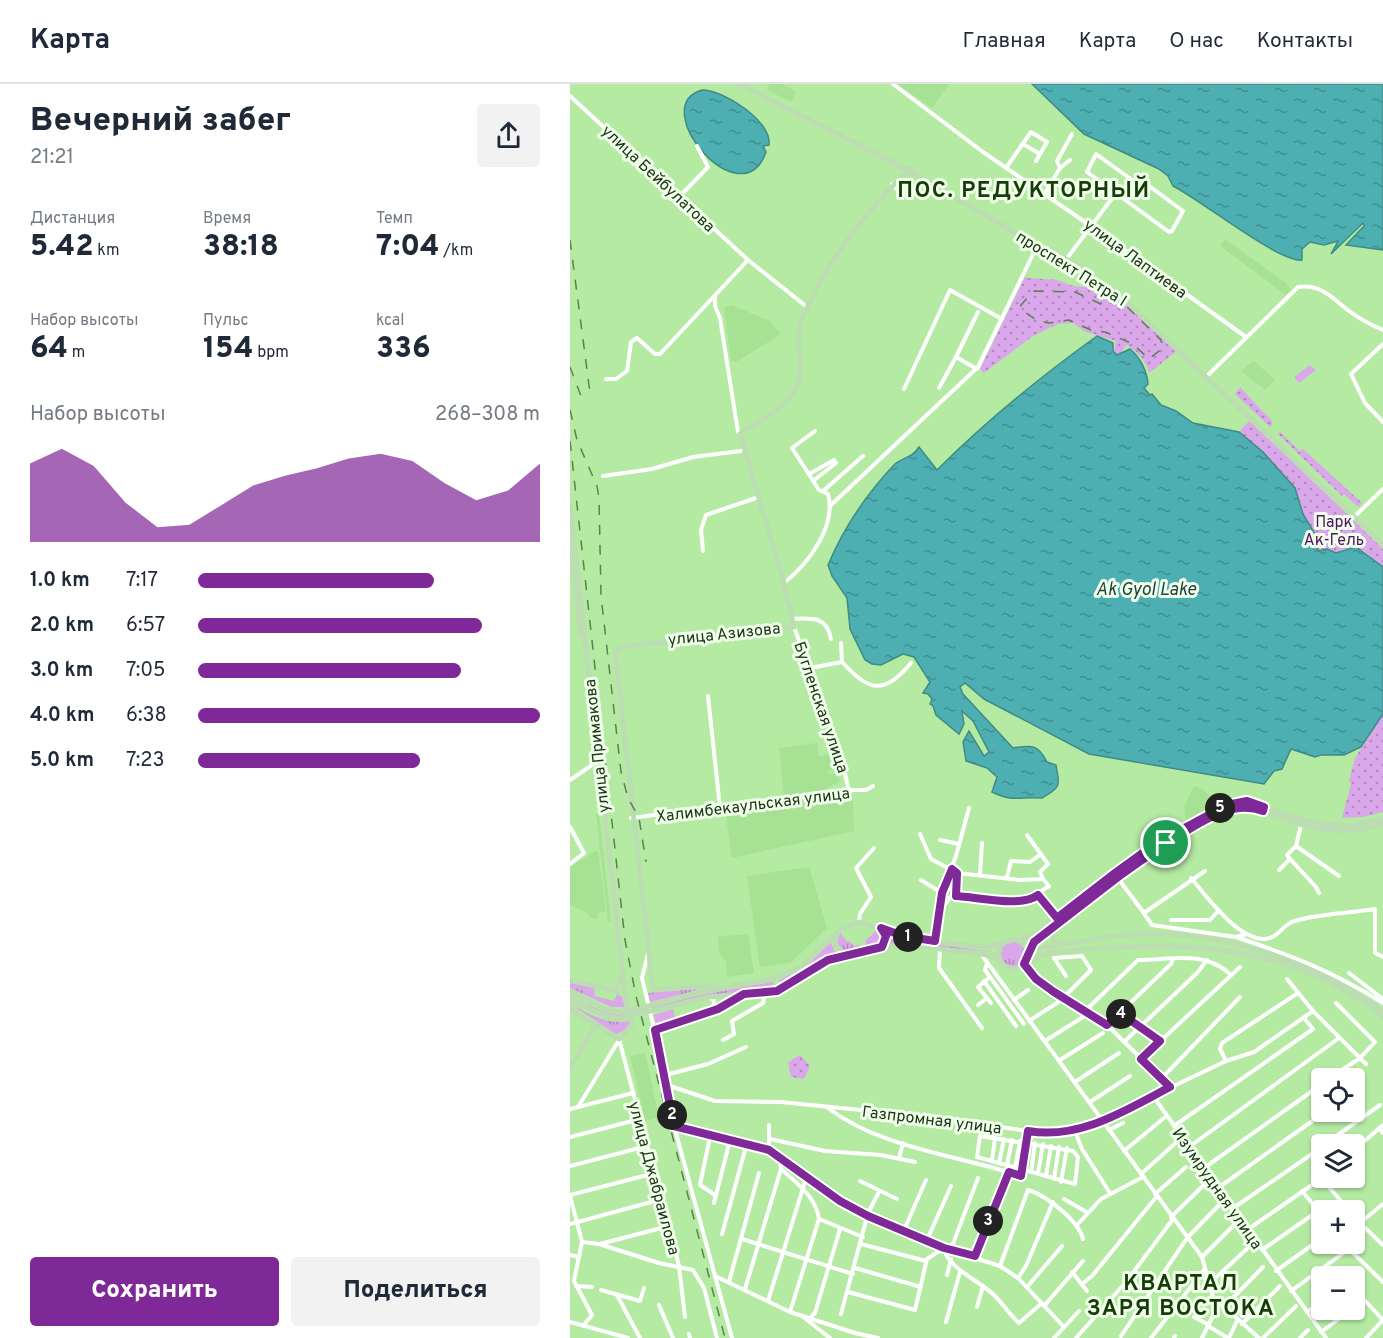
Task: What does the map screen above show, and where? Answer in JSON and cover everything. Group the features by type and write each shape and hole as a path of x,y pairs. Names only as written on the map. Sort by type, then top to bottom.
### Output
{"main road":[{"name":"проспект Петра I","path":"739,84 908,168 1065,260 1122,297 1356,515"},
{"name":"проспект Петра I","path":"744,84 908,168 1126,297 1383,542"},
{"name":"улица Азизова","path":"793,622 737,438 738,432 788,400 800,373 795,333 806,306 849,234 908,168"},
{"name":"улица Азизова","path":"793,622 784,583 739,436 788,401 801,376 797,335 806,306"},
{"name":"улица Примакова","path":"570,505 596,762"},
{"name":"улица Примакова","path":"570,536 620,968 620,988"},
{"name":"улица Азизова","path":"653,989 613,650 618,645 786,626 793,622"},
{"path":"570,1000 609,1018 707,991 772,979 791,973 803,966 835,934 860,922 903,936 980,947 1019,940 1034,935 1058,920 1116,875 1162,846 1229,809 1246,807 1264,809 1330,825 1352,826 1383,819"},
{"path":"1264,809 1301,825 1344,830 1383,824"},
{"path":"1024,964 1028,958 1029,947 1058,920"},
{"path":"881,928 886,936 882,947"},
{"path":"1052,928 1053,940 1063,944"},
{"path":"1019,940 1029,947 1155,933 1222,943 1262,952 1313,970 1350,989 1383,1011"},
{"path":"835,934 837,949 847,954"},
{"path":"1002,944 998,954 1002,964"},
{"path":"653,989 744,994 773,992 823,962 847,954 903,945 993,956 1002,964 1013,969 1046,954 1154,945 1227,949 1274,960 1321,978 1383,1016"},
{"path":"772,979 778,984 773,992"},
{"path":"570,980 608,989 620,988 626,1000 632,1025 619,1040 570,1010"},
{"path":"570,992 609,1011 627,1014"},
{"path":"570,1068 596,1025"}],"street":[{"name":"улица Лаптиева","path":"892,84 1006,168 1045,193 1246,337"},
{"name":"улица Бейбулатова","path":"570,96 748,260 806,306"},
{"path":"1006,168 1031,132 1046,141 1036,161"},
{"path":"1060,168 1057,161 1072,134"},
{"path":"1023,144 1040,154"},
{"path":"679,197 708,167 697,146"},
{"path":"1096,154 1132,180 1139,179 1184,212 1170,232 1116,193 1087,172 1096,154"},
{"path":"1045,193 1060,168 1070,160"},
{"path":"893,185 899,191 911,195"},
{"path":"1065,260 1116,193"},
{"path":"784,583 794,575 819,544 831,505 977,369 1038,245"},
{"path":"606,379 616,379 627,370 631,342 637,338 657,355 748,260"},
{"path":"1208,375 1298,287 1306,286 1324,290 1347,309 1383,330"},
{"path":"904,389 950,290 1002,319"},
{"path":"715,296 714,305 720,314 738,432"},
{"path":"939,388 978,312"},
{"path":"1383,344 1351,374 1365,404 1383,422"},
{"path":"956,357 977,369"},
{"path":"815,432 793,447 813,481 828,494 831,505"},
{"path":"603,476 652,469 693,458 741,450"},
{"path":"823,492 863,456"},
{"path":"809,474 834,460 836,463 813,481"},
{"path":"1356,515 1383,489"},
{"path":"703,551 701,530 706,515 756,498"},
{"path":"793,622 816,618 821,620 827,624 831,639"},
{"name":"Бугленская улица","path":"793,622 839,748 849,791"},
{"path":"841,643 842,662 863,683 873,685 897,678 911,663"},
{"path":"810,668 842,662"},
{"path":"708,696 720,808"},
{"path":"570,780 596,762"},
{"name":"Халимбекаульская улица","path":"632,818 866,790 873,786"},
{"path":"935,941 942,893 952,869 969,808"},
{"path":"1301,825 1296,846 1287,855 1319,893"},
{"path":"570,827 584,853 570,864"},
{"path":"920,834 928,847 929,857 957,873 1043,879"},
{"path":"939,913 946,900 956,896 1018,902 1031,900 1048,887 1040,872 1048,864 1027,835"},
{"path":"940,840 959,844"},
{"path":"980,874 982,843"},
{"path":"1296,846 1339,876"},
{"path":"860,922 860,914 871,897 856,868 874,848"},
{"path":"1007,878 1011,861 1030,862 1041,854"},
{"path":"1279,870 1290,859"},
{"path":"1144,912 1191,878 1205,871"},
{"path":"956,896 957,873"},
{"path":"1116,875 1152,925 1236,938 1308,962 1335,974 1383,1001"},
{"path":"1191,878 1219,910 1247,934 1265,939 1279,934 1290,922 1375,909 1375,953 1383,957"},
{"path":"921,880 942,893"},
{"path":"1038,895 1058,920"},
{"path":"1171,920 1210,920 1219,910"},
{"path":"1236,938 1247,934"},
{"path":"940,949 939,968 982,1028"},
{"name":"улица Азизова","path":"649,953 642,978 646,997 665,1075 674,1126 732,1338"},
{"path":"981,954 1202,1257 1208,1285 1219,1304 1259,1338 1296,1306"},
{"path":"1029,1021 1061,999 1091,970 1082,956 1054,958 1066,976"},
{"path":"1107,1025 1171,964 1173,959"},
{"path":"1085,1011 1138,960 1207,960 1221,965 1229,973"},
{"path":"1124,1042 1197,973 1207,960"},
{"path":"987,963 985,969 1024,1024"},
{"path":"1024,964 1036,979 1061,999 1107,1025 1170,1087"},
{"path":"1141,1059 1240,967"},
{"path":"1349,973 1383,1001"},
{"path":"990,977 978,987 990,1003"},
{"path":"1287,980 1313,1011 1366,1064"},
{"path":"984,981 1016,1026"},
{"path":"645,990 653,989"},
{"path":"1010,1004 1028,990"},
{"path":"707,991 714,1000 715,1008 707,1014"},
{"path":"723,1040 734,1034 732,1021 764,1001 760,993"},
{"path":"1226,1061 1220,1046 1298,993"},
{"path":"655,1030 707,1014 744,994"},
{"path":"1162,1078 1240,997"},
{"path":"978,1005 987,998"},
{"path":"1336,1003 1374,1042 1359,1059 1345,1068"},
{"name":"Газпромная улица","path":"667,1085 715,1101 781,1102 940,1118 1028,1131 1057,1133 1075,1131 1102,1121 1226,1061 1254,1052 1313,1011"},
{"path":"1120,1013 1160,1041"},
{"path":"1045,1041 1083,1017"},
{"path":"1174,1126 1313,1029 1304,1018"},
{"path":"1060,1060 1103,1033"},
{"path":"1189,1147 1339,1038"},
{"path":"578,1107 619,1040"},
{"name":"улица Джабраилова","path":"619,1040 679,1266 685,1317"},
{"path":"665,1075 708,1064 746,1047"},
{"path":"1075,1083 1119,1053"},
{"path":"1090,1102 1130,1076"},
{"path":"1204,1168 1311,1092"},
{"path":"570,1109 633,1093"},
{"name":"Изумрудная улица","path":"1153,1096 1326,1338"},
{"path":"1340,1134 1380,1105"},
{"path":"827,1107 843,1119 903,1143 1021,1176 1028,1131"},
{"path":"1124,1151 1164,1118"},
{"path":"570,1137 640,1119"},
{"path":"1218,1188 1311,1122"},
{"path":"1109,1130 1123,1123"},
{"path":"769,1125 769,1150"},
{"path":"674,1126 710,1137 747,1143 769,1150 807,1175 840,1201 868,1216 944,1248 975,1256 999,1266 1018,1278 1064,1327"},
{"path":"1365,1140 1381,1126 1383,1133"},
{"path":"1075,1131 1082,1149 1110,1193"},
{"path":"980,1136 1020,1141 1073,1150 1078,1157 1075,1184 1061,1182 976,1155 980,1136"},
{"path":"710,1137 700,1185 715,1195"},
{"path":"992,1161 996,1138"},
{"path":"770,1139 825,1151 898,1158 915,1162"},
{"path":"999,1163 1004,1139"},
{"path":"714,1203 730,1140"},
{"path":"1007,1165 1012,1140"},
{"path":"1077,1225 1098,1201 1142,1175 1179,1140"},
{"path":"1015,1168 1020,1141"},
{"path":"722,1234 747,1143"},
{"path":"898,1158 903,1143"},
{"path":"1031,1172 1035,1143"},
{"path":"1038,1173 1043,1144"},
{"path":"570,1166 647,1146"},
{"path":"1046,1176 1051,1146"},
{"path":"1054,1179 1059,1147"},
{"path":"1061,1182 1067,1148"},
{"path":"1233,1209 1311,1154"},
{"path":"746,1289 781,1169 780,1158"},
{"path":"1082,1284 1092,1276 1156,1195 1186,1167"},
{"path":"781,1169 802,1188 816,1206 819,1219 790,1312"},
{"path":"975,1256 1009,1172"},
{"path":"583,1326 592,1315 576,1286 574,1276 582,1242 570,1195 655,1173"},
{"path":"729,1282 759,1173"},
{"path":"768,1301 781,1252 807,1175"},
{"path":"951,1249 978,1178"},
{"path":"904,1230 926,1180"},
{"path":"860,1181 897,1199"},
{"path":"1076,1338 1126,1282 1172,1218 1207,1182"},
{"path":"1247,1230 1311,1185"},
{"path":"927,1240 951,1186"},
{"path":"1330,1188 1340,1200"},
{"path":"999,1266 1028,1190 1054,1202 1077,1225 1083,1239"},
{"path":"1302,1191 1311,1202"},
{"path":"841,1314 868,1216 879,1192"},
{"path":"570,1224 662,1198"},
{"path":"1064,1199 1088,1213"},
{"path":"1121,1336 1187,1238 1223,1201"},
{"path":"1018,1278 1026,1266 1054,1202"},
{"path":"1365,1219 1383,1205"},
{"path":"819,1219 863,1237"},
{"path":"1262,1250 1311,1219"},
{"path":"1202,1257 1235,1224"},
{"path":"599,1244 669,1226"},
{"path":"1365,1228 1383,1245"},
{"path":"810,1317 815,1313 840,1229"},
{"path":"742,1239 853,1274"},
{"path":"582,1242 599,1244 659,1263 693,1270 699,1277 717,1338"},
{"path":"861,1244 926,1261"},
{"path":"1208,1285 1251,1245"},
{"path":"1027,1287 1062,1246"},
{"path":"1276,1271 1311,1246"},
{"path":"944,1248 945,1254 960,1272 983,1286 996,1297 1003,1309 1021,1323 1043,1304 1083,1261"},
{"path":"848,1292 913,1311 917,1308 926,1261 929,1256 944,1248"},
{"path":"1291,1291 1342,1254"},
{"path":"1354,1254 1383,1282"},
{"path":"570,1255 579,1257"},
{"path":"946,1275 951,1260"},
{"path":"1223,1308 1263,1266"},
{"path":"855,1268 921,1287"},
{"path":"1151,1338 1204,1269"},
{"path":"946,1322 960,1272"},
{"path":"1072,1272 1087,1292"},
{"path":"714,1276 746,1289 790,1312 810,1317 855,1336 878,1338"},
{"path":"576,1286 592,1287"},
{"path":"977,1306 983,1286"},
{"path":"1242,1324 1280,1286"},
{"path":"602,1290 640,1301 644,1288"},
{"path":"616,1295 640,1338"},
{"path":"1365,1301 1383,1320 1366,1338"},
{"path":"1202,1338 1219,1304"},
{"path":"659,1305 673,1338"},
{"path":"1306,1312 1311,1309"},
{"path":"1054,1338 1079,1311"},
{"path":"802,1316 824,1337 830,1338"},
{"path":"1194,1317 1229,1338 1238,1321"},
{"path":"1321,1332 1337,1320"},
{"path":"570,1322 628,1338"},
{"path":"1300,1338 1308,1330"},
{"path":"602,1338 609,1334"}],"shaded area":[{"path":"770,84 783,84 796,92 791,102 767,90"},
{"path":"897,84 949,84 932,108"},
{"path":"1225,239 1286,283 1291,290 1286,295 1220,246"},
{"path":"731,305 770,321 781,334 738,361 731,361 724,308"},
{"path":"1254,361 1275,380 1265,390 1241,371"},
{"path":"817,743 819,756 835,754 836,767 826,772 836,775 840,781 820,792 784,797 779,748"},
{"path":"1194,786 1204,790 1219,806 1186,825 1184,807"},
{"path":"847,791 853,794 854,831 732,858 725,810"},
{"path":"596,813 599,813 611,921 608,921"},
{"path":"598,851 606,912 600,912 596,920 570,905 570,867"},
{"path":"809,867 827,928 790,963 760,967 747,876"},
{"path":"748,934 754,973 727,977 726,962 719,953 718,937"},
{"path":"645,1053 659,1117 645,1121 630,1056"}],"green space":[{"path":"1025,277 1056,280 1080,287 1084,287 1090,280 1119,296 1177,351 1149,373 1144,361 1130,347 1126,345 1121,353 1117,354 1114,351 1116,341 1086,332 1073,323 1058,324 1033,336 984,373 980,369"},
{"path":"1310,365 1316,370 1299,383 1294,377"},
{"path":"1240,387 1271,420 1273,424 1270,427 1235,394"},
{"name":"Парк Ак-Гель","path":"1250,420 1383,549 1383,567 1364,551 1345,549 1336,553 1319,551 1314,543 1315,533 1303,514 1295,488 1258,448 1239,432"},
{"path":"1280,432 1300,451 1303,449 1362,503 1358,507 1344,494 1342,496 1278,434"},
{"path":"1383,714 1383,812 1363,817 1342,818 1355,758"},
{"path":"876,931 881,933 880,943 865,947 866,940"},
{"path":"840,932 847,942 855,946 861,945 858,949 842,950 837,942"},
{"path":"888,935 908,941 995,952 887,943"},
{"path":"830,941 836,954 819,960 781,986 779,980 803,969"},
{"path":"1013,942 1018,943 1024,949 1024,959 1018,965 1013,966 1008,965 1002,959 1001,954 1002,949 1008,943"},
{"path":"773,982 775,987 770,990 709,995 617,1016 604,1013 570,997 604,1012 617,1015 693,996"},
{"path":"570,983 594,988 595,996 614,1001 617,994 622,997 625,1007 611,1007 570,988"},
{"path":"696,989 696,991 650,1002 648,993"},
{"path":"570,1004 606,1020 629,1021 629,1028 616,1034"},
{"path":"673,1009 676,1021 662,1026 656,1023 653,1015"},
{"path":"800,1055 810,1066 804,1079 791,1077 788,1062"}],"water":[{"path":"1032,84 1383,84 1383,250 1346,245 1364,226 1363,223 1331,254 1338,241 1324,245 1310,242 1302,249 1302,260 1276,252 1173,186 1168,176 1159,169 1084,134"},
{"path":"702,90 711,91 734,101 745,108 763,126 769,145 763,146 766,152 754,170 738,173 720,167 704,153 691,135 685,116 687,100"},
{"name":"Ak Gyol Lake","path":"1097,336 1113,343 1113,351 1117,355 1130,349 1134,352 1146,374 1148,384 1144,388 1161,405 1176,411 1193,423 1239,432 1263,452 1295,488 1303,514 1315,534 1314,543 1319,551 1327,549 1336,553 1356,547 1383,567 1383,714 1361,747 1344,755 1315,757 1291,749 1282,769 1274,771 1264,784 1089,754 984,699 965,683 960,687 963,694 1013,748 1034,747 1041,752 1047,762 1056,765 1058,784 1049,794 1042,798 1006,797 992,792 997,777 987,768 966,761 963,742 969,731 984,756 989,752 973,721 962,711 964,724 959,734 936,715 930,704 932,699 928,694 923,693 930,682 914,657 903,654 881,665 865,660 850,629 847,598 832,576 828,565 848,525 864,500 893,466 913,454 919,447 937,470 1014,400"}],"railway":[{"path":"570,240 590,393"},
{"path":"1034,291 1075,292 1105,306 1114,301 1122,302 1160,339 1164,347 1149,359 1133,344 1105,332 1091,330 1069,320 1049,323 1038,321 1020,309 1034,291"},
{"path":"570,367 584,404"},
{"path":"570,410 577,440 597,486 601,596 621,772 628,798 639,818 646,862"},
{"path":"570,441 625,940 636,996 725,1338"}],"district":[{"name":"ПОС. РЕДУКТОРНЫЙ","path":"1024,189"},
{"name":"КВАРТАЛ ЗАРЯ ВОСТОКА","path":"1181,1294"}],"route":[{"path":"1166,843 1150,852 1118,877 1115,873 1057,918 1038,895 1031,900 1018,902 956,896 957,873 952,869 939,903 935,941 903,936 881,928 886,936 886,942 882,947 828,960 777,991 744,994 707,1014 655,1030 674,1126 710,1137 747,1143 769,1150 807,1175 840,1201 868,1216 944,1248 975,1256 1001,1186 1009,1172 1021,1176 1028,1131 1057,1133 1082,1129 1170,1087 1141,1059 1160,1041 1120,1013 1107,1025 1036,979 1024,964 1034,942 1118,877 1115,873 1155,844 1227,805 1247,801 1264,807 1263,811 1246,807 1229,809 1166,843"}]}
